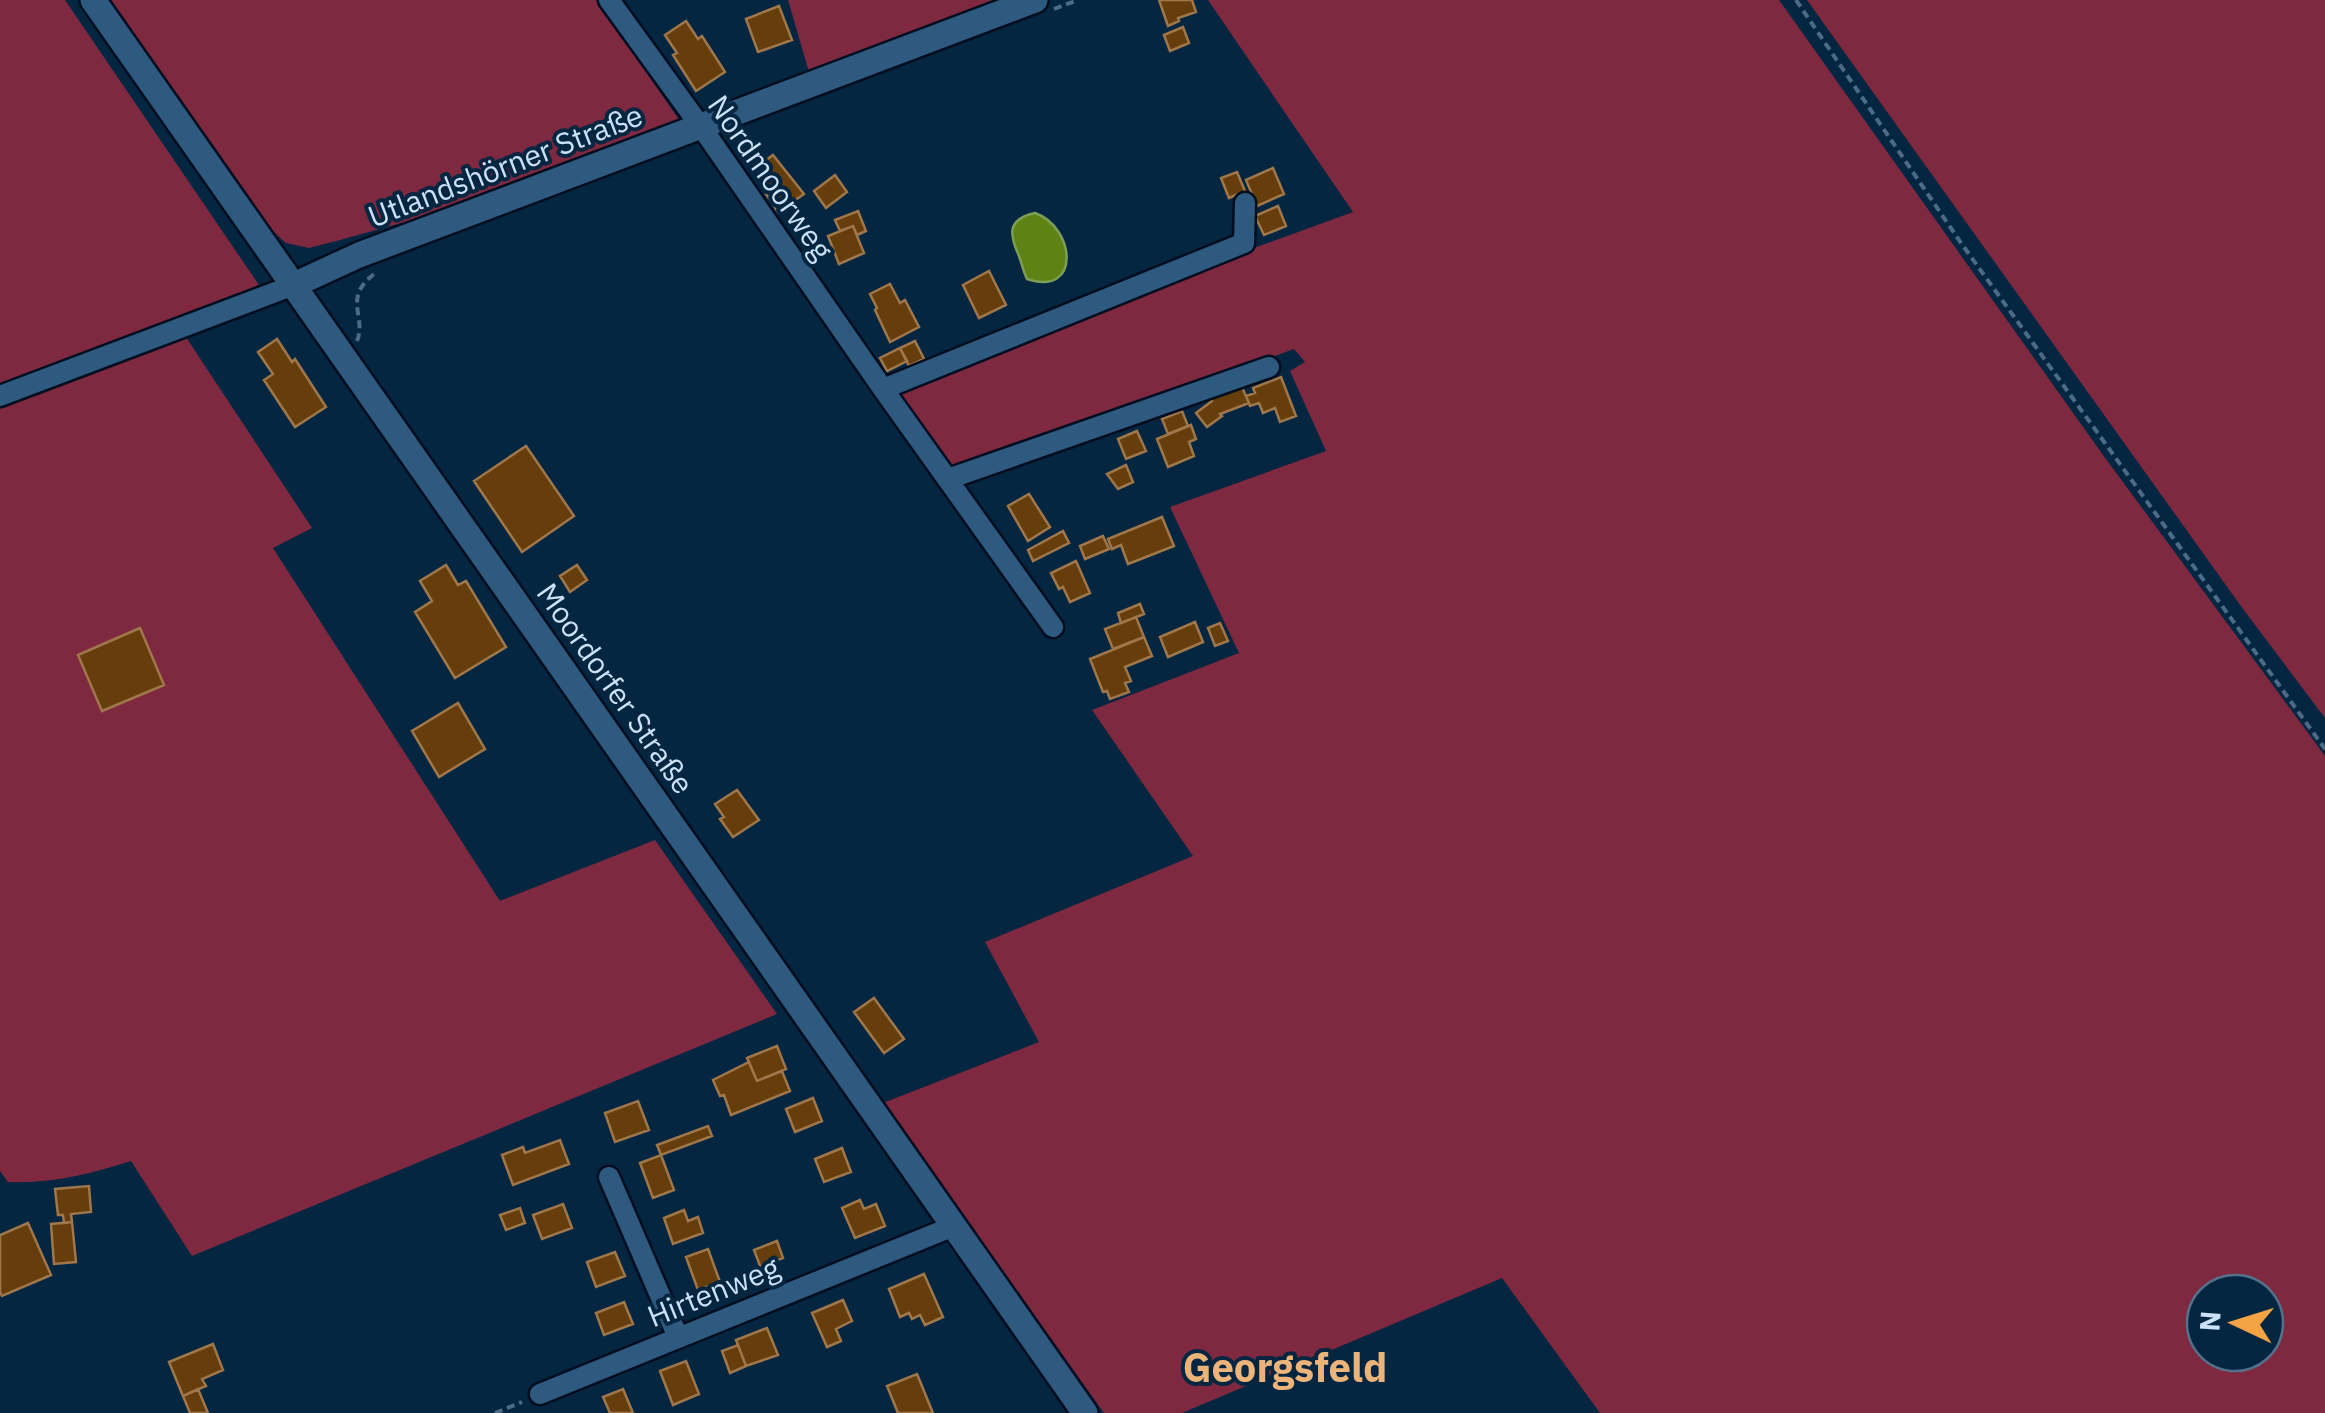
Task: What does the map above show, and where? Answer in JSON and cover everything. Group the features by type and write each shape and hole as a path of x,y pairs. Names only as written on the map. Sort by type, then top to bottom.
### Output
{"street":[{"name":"Moordorfer Straße","path":"93,0 1085,1413"},
{"name":"Nordmoorweg","path":"609,0 1053,627"},
{"name":"Utlandshörner Straße","path":"0,396 294,285 358,255 1035,0"},
{"path":"883,389 1244,243 1245,204"},
{"path":"948,479 1269,367"},
{"path":"609,1177 678,1338"},
{"name":"Hirtenweg","path":"540,1394 954,1226"}],"path":[{"path":"1796,0 1962,243 2325,749"},
{"path":"495,1413 540,1394"}],"shaded area":[{"path":"0,0 65,0 259,285 174,319 312,528 273,548 500,901 655,840 777,1014 192,1256 131,1161 70,1177 8,1182 0,1171"},
{"path":"106,0 596,0 680,121 412,220 309,248 286,243 268,227"},
{"path":"788,0 994,0 809,72"},
{"path":"1208,0 1779,0 2103,455 2325,756 2325,1413 1600,1413 1502,1278 1182,1413 1104,1413 883,1103 1039,1042 985,942 1193,856 1092,710 1239,653 1170,507 1326,451 1290,371 1305,362 1294,349 956,473 891,391 1353,212"},
{"path":"1807,0 2325,0 2325,718 2243,609"},
{"path":"1035,213 1058,232 1067,258 1057,278 1045,282 1027,279 1012,234 1019,219"}],"building":[{"path":"1159,0 1192,0 1196,12 1168,26"},
{"path":"779,6 792,40 758,52 746,19"},
{"path":"686,21 698,39 702,36 725,72 696,91 665,35"},
{"path":"1183,27 1189,43 1170,51 1164,35"},
{"path":"773,155 804,194 778,212 766,194 771,190 755,168"},
{"path":"1273,168 1284,194 1257,206 1246,180"},
{"path":"1237,172 1245,191 1229,198 1221,178"},
{"path":"835,175 847,192 826,208 814,191"},
{"path":"1278,206 1286,226 1264,235 1255,216"},
{"path":"858,211 866,231 857,235 853,226 840,231 835,220"},
{"path":"853,226 864,253 839,264 828,236"},
{"path":"989,271 1006,305 979,318 963,285"},
{"path":"890,284 900,303 905,300 919,327 890,342 870,294"},
{"path":"277,339 326,407 295,427 264,380 273,374 258,352"},
{"path":"915,341 924,359 909,366 900,348"},
{"path":"900,348 907,361 887,371 880,358"},
{"path":"1281,377 1296,416 1280,422 1275,408 1263,413 1259,403 1250,406 1246,396 1255,393 1253,388"},
{"path":"1241,385 1249,403 1220,414 1207,427 1196,413 1212,401 1211,397"},
{"path":"1182,411 1188,426 1168,434 1162,419"},
{"path":"1191,425 1196,439 1189,442 1194,456 1168,467 1157,439"},
{"path":"1137,431 1146,451 1126,459 1118,439"},
{"path":"526,446 574,516 522,552 474,481"},
{"path":"1126,465 1133,482 1118,489 1107,474"},
{"path":"1029,494 1050,527 1028,541 1008,506"},
{"path":"1162,517 1174,546 1128,564 1121,545 1112,549 1108,539"},
{"path":"1063,531 1069,543 1033,561 1028,550"},
{"path":"1103,536 1109,549 1085,559 1080,546"},
{"path":"1076,561 1090,593 1070,602 1051,573"},
{"path":"446,565 458,585 466,581 506,647 455,678 415,612 432,601 420,581"},
{"path":"577,565 587,580 570,592 560,576"},
{"path":"1140,604 1144,614 1121,623 1118,613"},
{"path":"1136,617 1144,637 1113,649 1105,629"},
{"path":"1195,622 1203,642 1168,657 1160,637"},
{"path":"1220,623 1228,641 1215,646 1208,628"},
{"path":"140,628 164,685 102,711 78,655"},
{"path":"1144,637 1152,656 1125,667 1131,681 1125,683 1129,692 1110,699 1107,691 1103,692 1090,659"},
{"path":"458,703 485,749 439,777 412,731"},
{"path":"737,790 759,820 733,837 715,804"},
{"path":"874,998 904,1039 884,1053 854,1012"},
{"path":"777,1046 786,1069 757,1081 747,1058"},
{"path":"749,1062 757,1081 782,1071 790,1091 731,1115 713,1080"},
{"path":"813,1098 822,1121 795,1132 786,1109"},
{"path":"638,1101 649,1130 615,1142 605,1113"},
{"path":"708,1126 712,1136 661,1155 657,1145"},
{"path":"560,1140 569,1164 513,1185 502,1155 523,1147 525,1153"},
{"path":"842,1148 851,1172 824,1182 815,1159"},
{"path":"661,1155 674,1190 653,1198 640,1163"},
{"path":"89,1186 91,1212 71,1214 72,1222 64,1223 63,1215 58,1215 55,1189"},
{"path":"860,1200 864,1209 876,1204 885,1226 855,1238 842,1208"},
{"path":"563,1204 572,1228 542,1239 533,1215"},
{"path":"520,1208 525,1223 506,1230 500,1215"},
{"path":"684,1210 688,1221 698,1217 703,1233 673,1244 664,1218"},
{"path":"72,1222 76,1262 54,1264 51,1224"},
{"path":"28,1223 51,1275 2,1296 0,1235"},
{"path":"777,1241 783,1258 762,1271 754,1250"},
{"path":"708,1249 720,1282 698,1290 686,1257"},
{"path":"615,1252 625,1276 596,1287 587,1262"},
{"path":"924,1274 943,1317 925,1325 920,1315 912,1319 909,1313 900,1317 889,1289"},
{"path":"843,1300 852,1321 836,1329 841,1341 827,1347 812,1313"},
{"path":"624,1302 633,1324 604,1335 596,1313"},
{"path":"767,1328 778,1355 746,1366 736,1340"},
{"path":"213,1344 223,1370 202,1379 206,1386 183,1396 169,1362"},
{"path":"738,1345 746,1366 730,1373 722,1351"},
{"path":"686,1361 699,1394 673,1405 660,1371"},
{"path":"917,1374 933,1413 898,1413 887,1386"},
{"path":"198,1389 208,1413 190,1413 183,1396"},
{"path":"623,1389 633,1413 610,1413 603,1397"}],"district":[{"name":"Georgsfeld","path":"1285,1367"}]}
